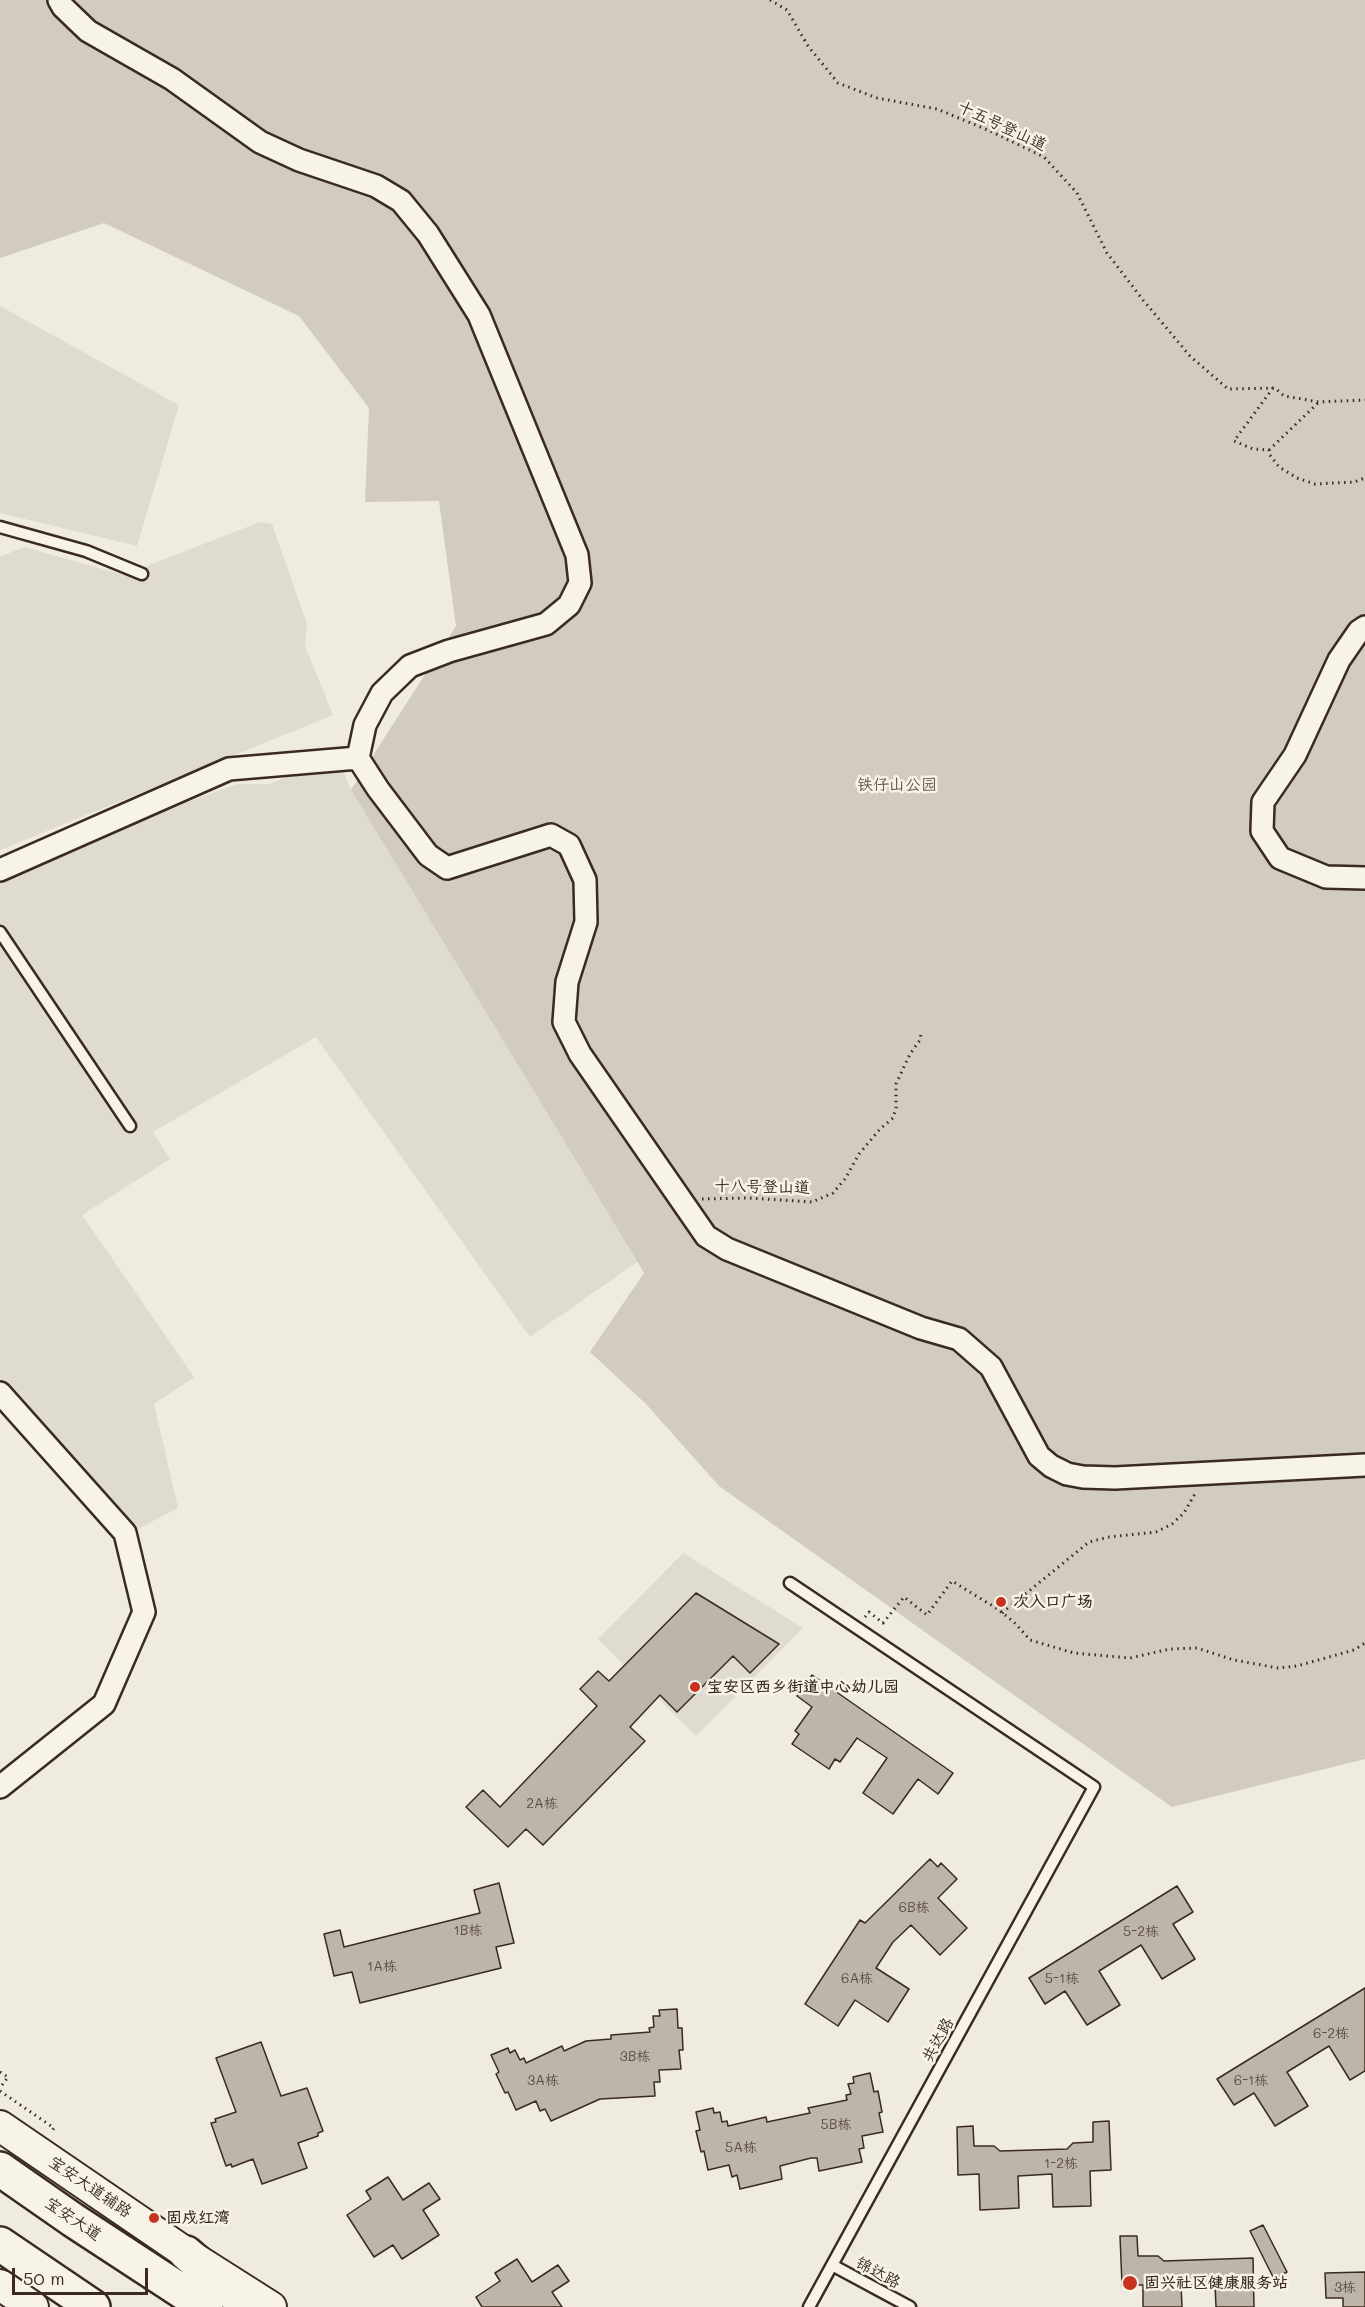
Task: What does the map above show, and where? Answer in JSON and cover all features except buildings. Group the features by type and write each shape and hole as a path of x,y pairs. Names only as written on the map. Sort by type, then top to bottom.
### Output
{"main road":[{"name":"宝安大道辅路","path":"0,2126 186,2253 272,2307"},
{"name":"宝安大道","path":"0,2169 206,2307"},
{"path":"0,2244 93,2307"},
{"path":"186,2253 249,2307"},
{"path":"0,2285 33,2307"}],"street":[{"path":"59,0 63,7 88,31 172,80 260,142 299,160 376,186 401,201 428,234 479,315 577,555 580,583 569,605 546,624 449,651 410,666 382,693 365,725 358,758 378,789 428,855 447,868 551,835 569,846 585,880 586,922 567,982 564,1022 580,1054 706,1236 727,1249 921,1328 959,1339 991,1367 1039,1456 1067,1474 1115,1478 1365,1465"},
{"path":"1365,627 1359,631 1339,660 1295,754 1263,802 1262,831 1280,858 1326,877 1365,878"},
{"path":"0,870 229,769 358,758"},
{"path":"0,1393 125,1533 144,1612 104,1704 0,1787"}],"lane":[{"path":"0,527 86,550 142,574"},
{"path":"0,932 130,1126"},
{"path":"790,1583 856,1628"},
{"name":"共达路","path":"809,2307 1094,1787 856,1628"},
{"name":"锦达路","path":"832,2265 910,2307"}],"path":[{"name":"十五号登山道","path":"770,0 787,10 807,46 838,82 878,98 936,110 990,131 1044,157 1077,194 1107,254 1190,356 1228,388 1272,388"},
{"path":"1319,402 1269,450 1253,449 1234,441 1272,388 1284,396 1319,402 1365,400"},
{"path":"1269,450 1269,454 1280,467 1297,478 1315,484 1354,482 1365,478"},
{"name":"十八号登山道","path":"683,1202 709,1198 749,1197 812,1202 833,1193 845,1179 860,1154 880,1129 893,1118 896,1108 896,1084 921,1034"},
{"path":"1002,1613 1089,1542 1109,1537 1156,1532 1172,1524 1184,1513 1195,1496 1201,1472"},
{"path":"856,1628 869,1612 883,1623 904,1597 927,1615 952,1581 1002,1613 1030,1640 1074,1653 1130,1658 1170,1649 1197,1648 1234,1660 1278,1668 1297,1666 1354,1650 1365,1643"},
{"path":"0,2072 8,2077 0,2090 54,2128 49,2136"}],"shaded area":[{"path":"0,306 179,405 137,546 0,513"},
{"path":"260,522 272,524 307,624 305,646 333,715 0,850 0,557 24,547 124,575"},
{"path":"336,754 351,790 637,1262 530,1337 316,1037 153,1132 170,1159 82,1215 194,1377 154,1404 178,1508 132,1532 0,1383 0,882 161,812 237,784 270,784"},
{"name":"宝安区西乡街道中心幼儿园","path":"683,1553 803,1628 696,1736 598,1639"}],"green space":[{"name":"铁仔山公园","path":"0,0 1365,0 1365,1759 1172,1807 719,1486 646,1404 590,1352 644,1273 351,790 456,626 439,501 365,502 369,408 299,316 104,223 0,258"}],"place":[{"name":"次入口广场","path":"1001,1602"},
{"name":"宝安区西乡街道中心幼儿园","path":"695,1687"},
{"name":"固戍红湾","path":"154,2218"},
{"name":"固兴社区健康服务站","path":"1130,2283"}]}
